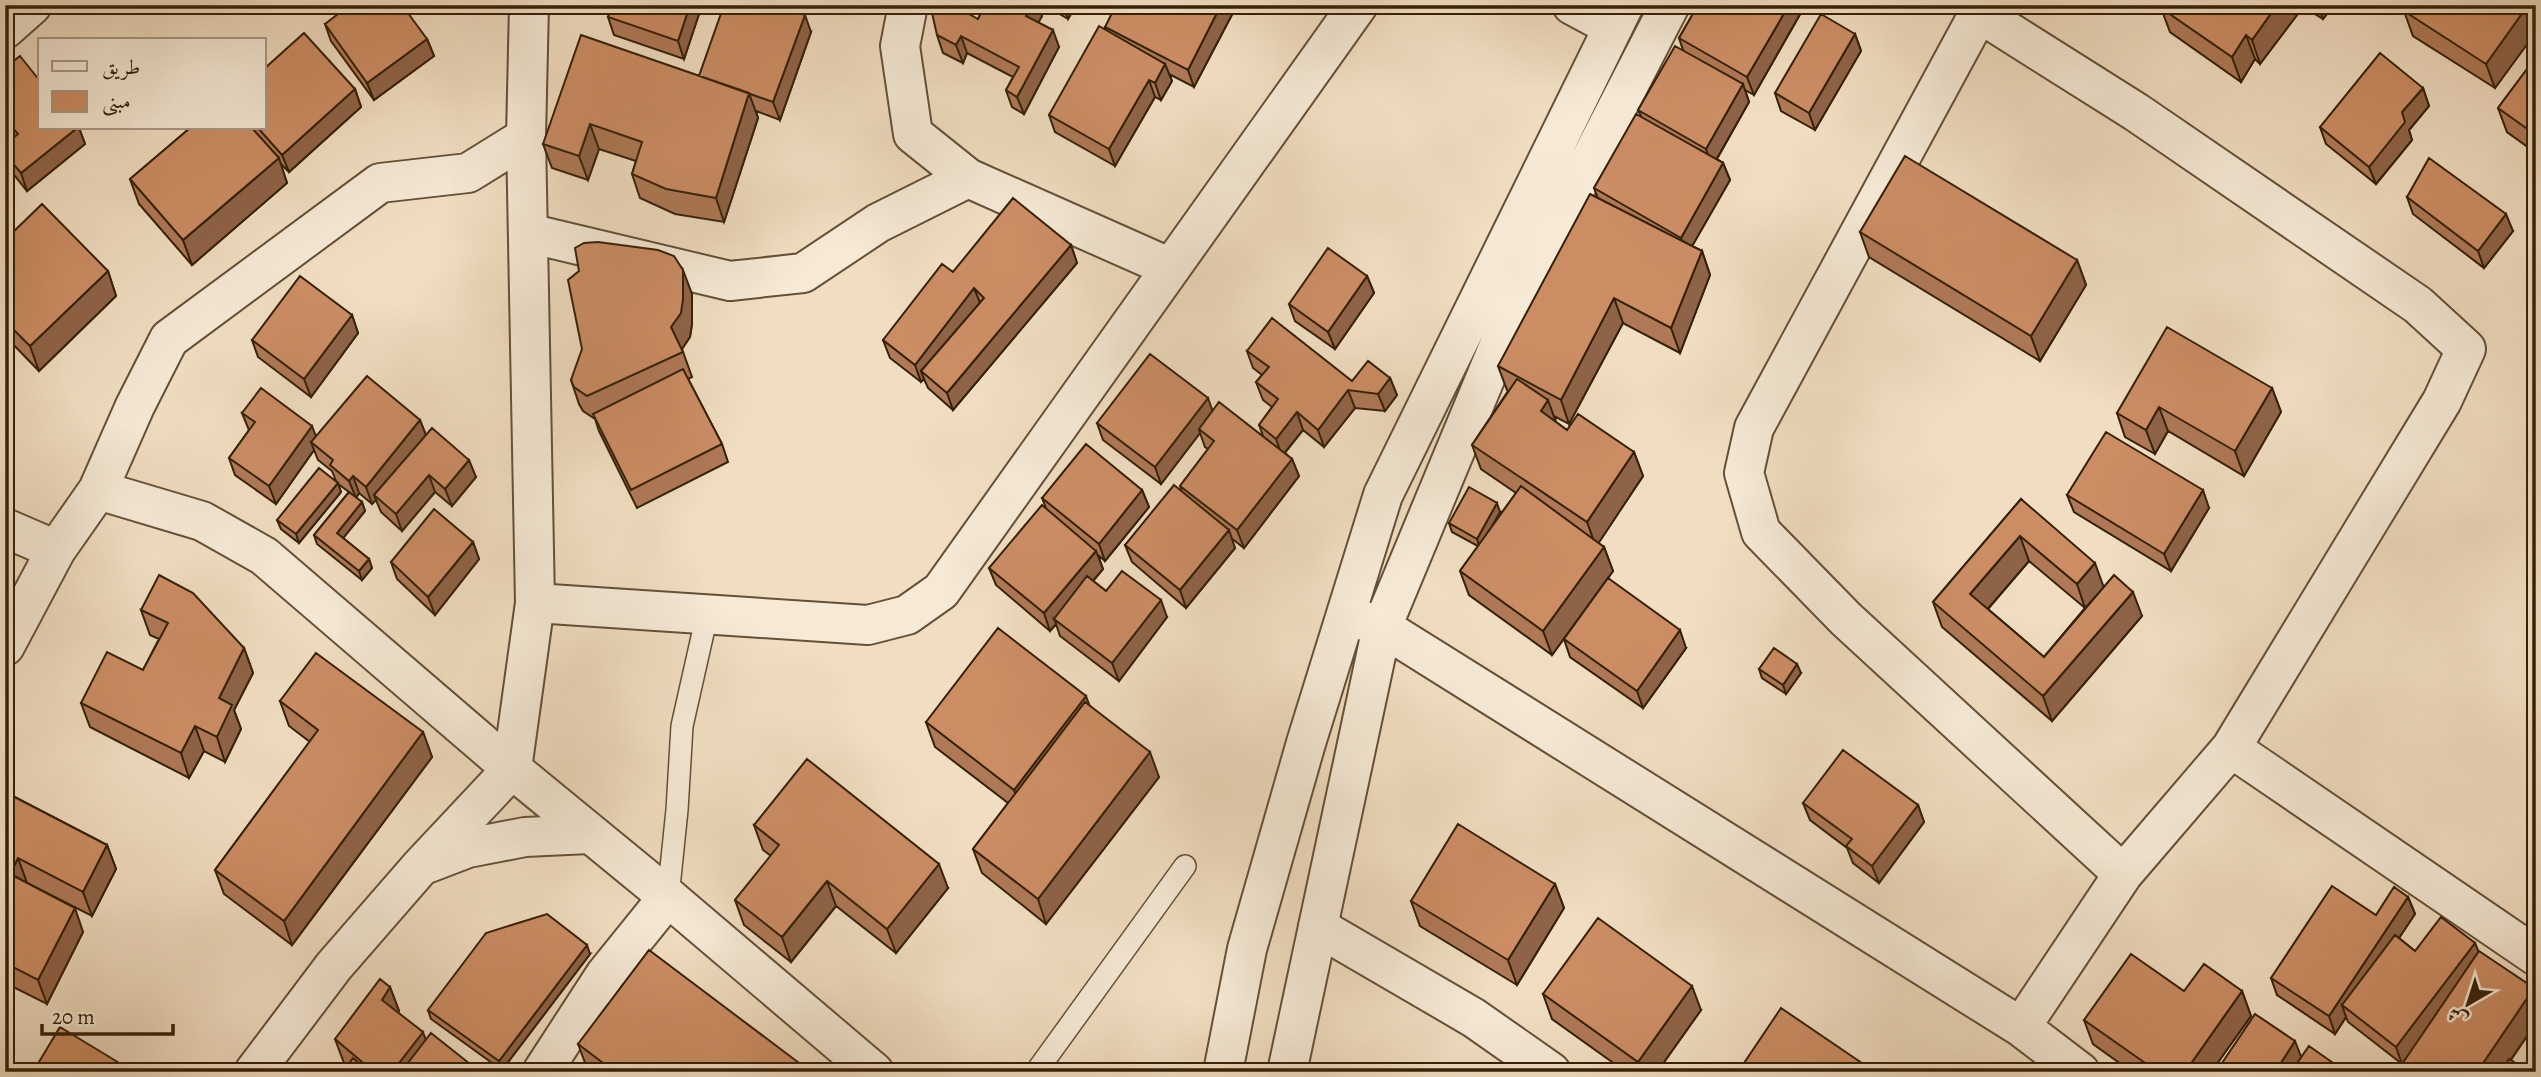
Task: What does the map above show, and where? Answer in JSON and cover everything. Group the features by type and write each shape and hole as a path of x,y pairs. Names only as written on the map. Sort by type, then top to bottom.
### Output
{"street":[{"path":"5,29 32,5"},
{"path":"254,1072 334,966 421,866 512,769 535,603 526,137 529,5"},
{"path":"908,5 900,46 913,134 968,178 1171,268"},
{"path":"535,603 868,625 907,615 941,591 1358,5"},
{"path":"1223,1072 1247,949 1306,743 1382,495 1619,16 1572,5"},
{"path":"1287,1072 1382,627 1517,302 1670,5"},
{"path":"2021,1027 2123,874 2231,748 2442,401 2466,349 2418,305 2136,112 1976,9 1754,428 1744,473 1761,531 1846,619 2123,874"},
{"path":"5,646 56,550 98,490 135,406 169,339 380,183 468,173 526,137"},
{"path":"528,233 730,281 803,273 878,223 968,178"},
{"path":"98,490 202,521 264,556 512,769 874,1072"},
{"path":"5,528 56,550"},
{"path":"1346,614 1382,627 2021,1027 2080,1072"},
{"path":"2231,748 2536,957"},
{"path":"421,866 468,848 525,837 589,834"},
{"path":"542,1072 605,975 668,897"},
{"path":"1318,927 1474,1018 1551,1072"}],"lane":[{"path":"668,897 682,726 707,615"},
{"path":"1036,1072 1185,866"}],"building":[{"path":"350,5 402,5 427,39 367,83 325,24"},
{"path":"612,5 690,5 678,41 608,17"},
{"path":"724,5 778,5 805,15 773,102 699,76"},
{"path":"937,5 953,5 978,19 985,5 1032,5 1026,16 1053,30 1017,97 1006,90 1019,67 961,36 956,45 937,35 932,13"},
{"path":"1116,5 1221,5 1188,70 1105,27"},
{"path":"1698,5 1789,5 1747,77 1679,38"},
{"path":"2162,5 2277,5 2252,40 2246,35 2232,57 2161,8"},
{"path":"2409,5 2528,5 2486,64 2404,11"},
{"path":"1821,14 1855,34 1809,113 1775,93"},
{"path":"1099,26 1165,64 1155,83 1149,80 1109,149 1049,115"},
{"path":"304,33 355,89 282,155 260,130 266,130 266,67"},
{"path":"581,35 749,93 716,198 666,189 632,174 642,142 590,124 579,156 543,144"},
{"path":"1675,46 1743,84 1706,149 1638,110"},
{"path":"2380,53 2423,88 2402,112 2405,122 2369,167 2320,127"},
{"path":"20,56 38,78 38,130 75,130 21,173 5,154 5,145 18,134 5,119 5,68"},
{"path":"2536,57 2536,135 2498,108"},
{"path":"1636,114 1723,163 1681,238 1594,188"},
{"path":"188,130 254,130 279,158 183,240 130,179"},
{"path":"1905,156 2077,260 2031,336 1860,232"},
{"path":"2429,158 2506,214 2478,251 2407,197"},
{"path":"1590,194 1702,251 1671,328 1614,298 1561,400 1498,366"},
{"path":"1013,198 1071,245 947,393 921,371 984,298 974,288 915,365 883,340 942,264 953,272"},
{"path":"42,204 108,271 30,346 5,321 5,240"},
{"path":"598,242 658,250 674,256 683,270 683,299 681,313 671,327 683,352 587,396 574,387 571,380 582,349 568,280 579,271 575,248 584,243"},
{"path":"1328,248 1367,276 1328,332 1289,304"},
{"path":"300,276 352,315 304,379 252,340"},
{"path":"1272,318 1352,381 1368,361 1390,378 1378,394 1348,390 1318,430 1297,412 1276,439 1259,425 1278,399 1256,382 1269,367 1247,351"},
{"path":"2167,327 2272,388 2235,451 2159,407 2146,430 2117,413"},
{"path":"1150,354 1208,398 1155,467 1097,423"},
{"path":"683,369 722,444 631,490 593,414"},
{"path":"367,376 420,420 366,487 353,476 349,481 330,465 333,460 311,442"},
{"path":"1517,379 1548,400 1541,411 1567,430 1578,414 1634,452 1587,522 1472,445"},
{"path":"261,388 312,426 269,486 229,458 255,422 242,413"},
{"path":"1219,402 1292,459 1237,530 1180,486 1214,441 1199,429"},
{"path":"432,428 469,460 445,489 429,475 396,514 374,495"},
{"path":"2106,432 2203,490 2164,554 2067,495"},
{"path":"1086,444 1142,490 1099,544 1042,498"},
{"path":"319,468 338,483 296,534 277,520"},
{"path":"1174,485 1229,530 1180,590 1125,545"},
{"path":"1521,486 1604,547 1543,631 1460,571"},
{"path":"1469,487 1497,503 1477,539 1449,523"},
{"path":"349,492 362,502 337,533 369,559 359,571 314,535"},
{"path":"2021,499 2095,563 2077,584 2020,536 1970,594 2044,657 2114,575 2133,592 2043,696 1933,602"},
{"path":"1042,505 1096,551 1044,613 989,568"},
{"path":"434,509 473,542 428,597 391,562"},
{"path":"1122,571 1161,600 1112,663 1054,619 1087,576 1106,591"},
{"path":"159,575 193,593 244,648 219,698 232,705 217,737 195,726 181,753 81,703 107,652 143,670 168,623 141,610"},
{"path":"1608,578 1680,630 1637,691 1564,639"},
{"path":"998,628 1086,696 1014,790 926,722"},
{"path":"1774,648 1797,664 1783,685 1759,669"},
{"path":"316,653 423,732 284,921 215,870 318,730 280,701"},
{"path":"1085,702 1150,752 1038,899 973,849"},
{"path":"1843,750 1918,805 1872,866 1846,846 1852,839 1803,803"},
{"path":"807,759 939,864 887,929 827,881 782,937 735,900 779,845 754,825"},
{"path":"5,792 107,845 83,892 18,858 10,874 75,908 38,980 5,963"},
{"path":"1458,824 1555,884 1508,960 1411,901"},
{"path":"2332,886 2376,915 2394,887 2408,897 2329,1016 2271,978"},
{"path":"547,914 587,945 499,1061 428,1010 486,933"},
{"path":"2441,917 2475,943 2396,1047 2342,1005 2395,935 2415,951"},
{"path":"1598,918 1692,986 1638,1062 1543,994"},
{"path":"649,950 803,1066 799,1072 615,1072 578,1044"},
{"path":"2479,951 2534,988 2477,1072 2398,1070"},
{"path":"2131,954 2184,991 2204,964 2242,991 2185,1072 2158,1072 2084,1020"},
{"path":"380,979 390,987 382,1000 423,1032 392,1072 374,1072 335,1039"},
{"path":"1781,1008 1875,1072 1738,1072"},
{"path":"2255,1014 2295,1041 2275,1072 2216,1072"},
{"path":"60,1027 134,1072 44,1072 36,1067"},
{"path":"431,1033 480,1072 401,1072"},
{"path":"2309,1046 2346,1072 2291,1072"},
{"path":"353,1058 369,1072 343,1072"},
{"path":"2509,1059 2528,1072 2501,1072"}]}
